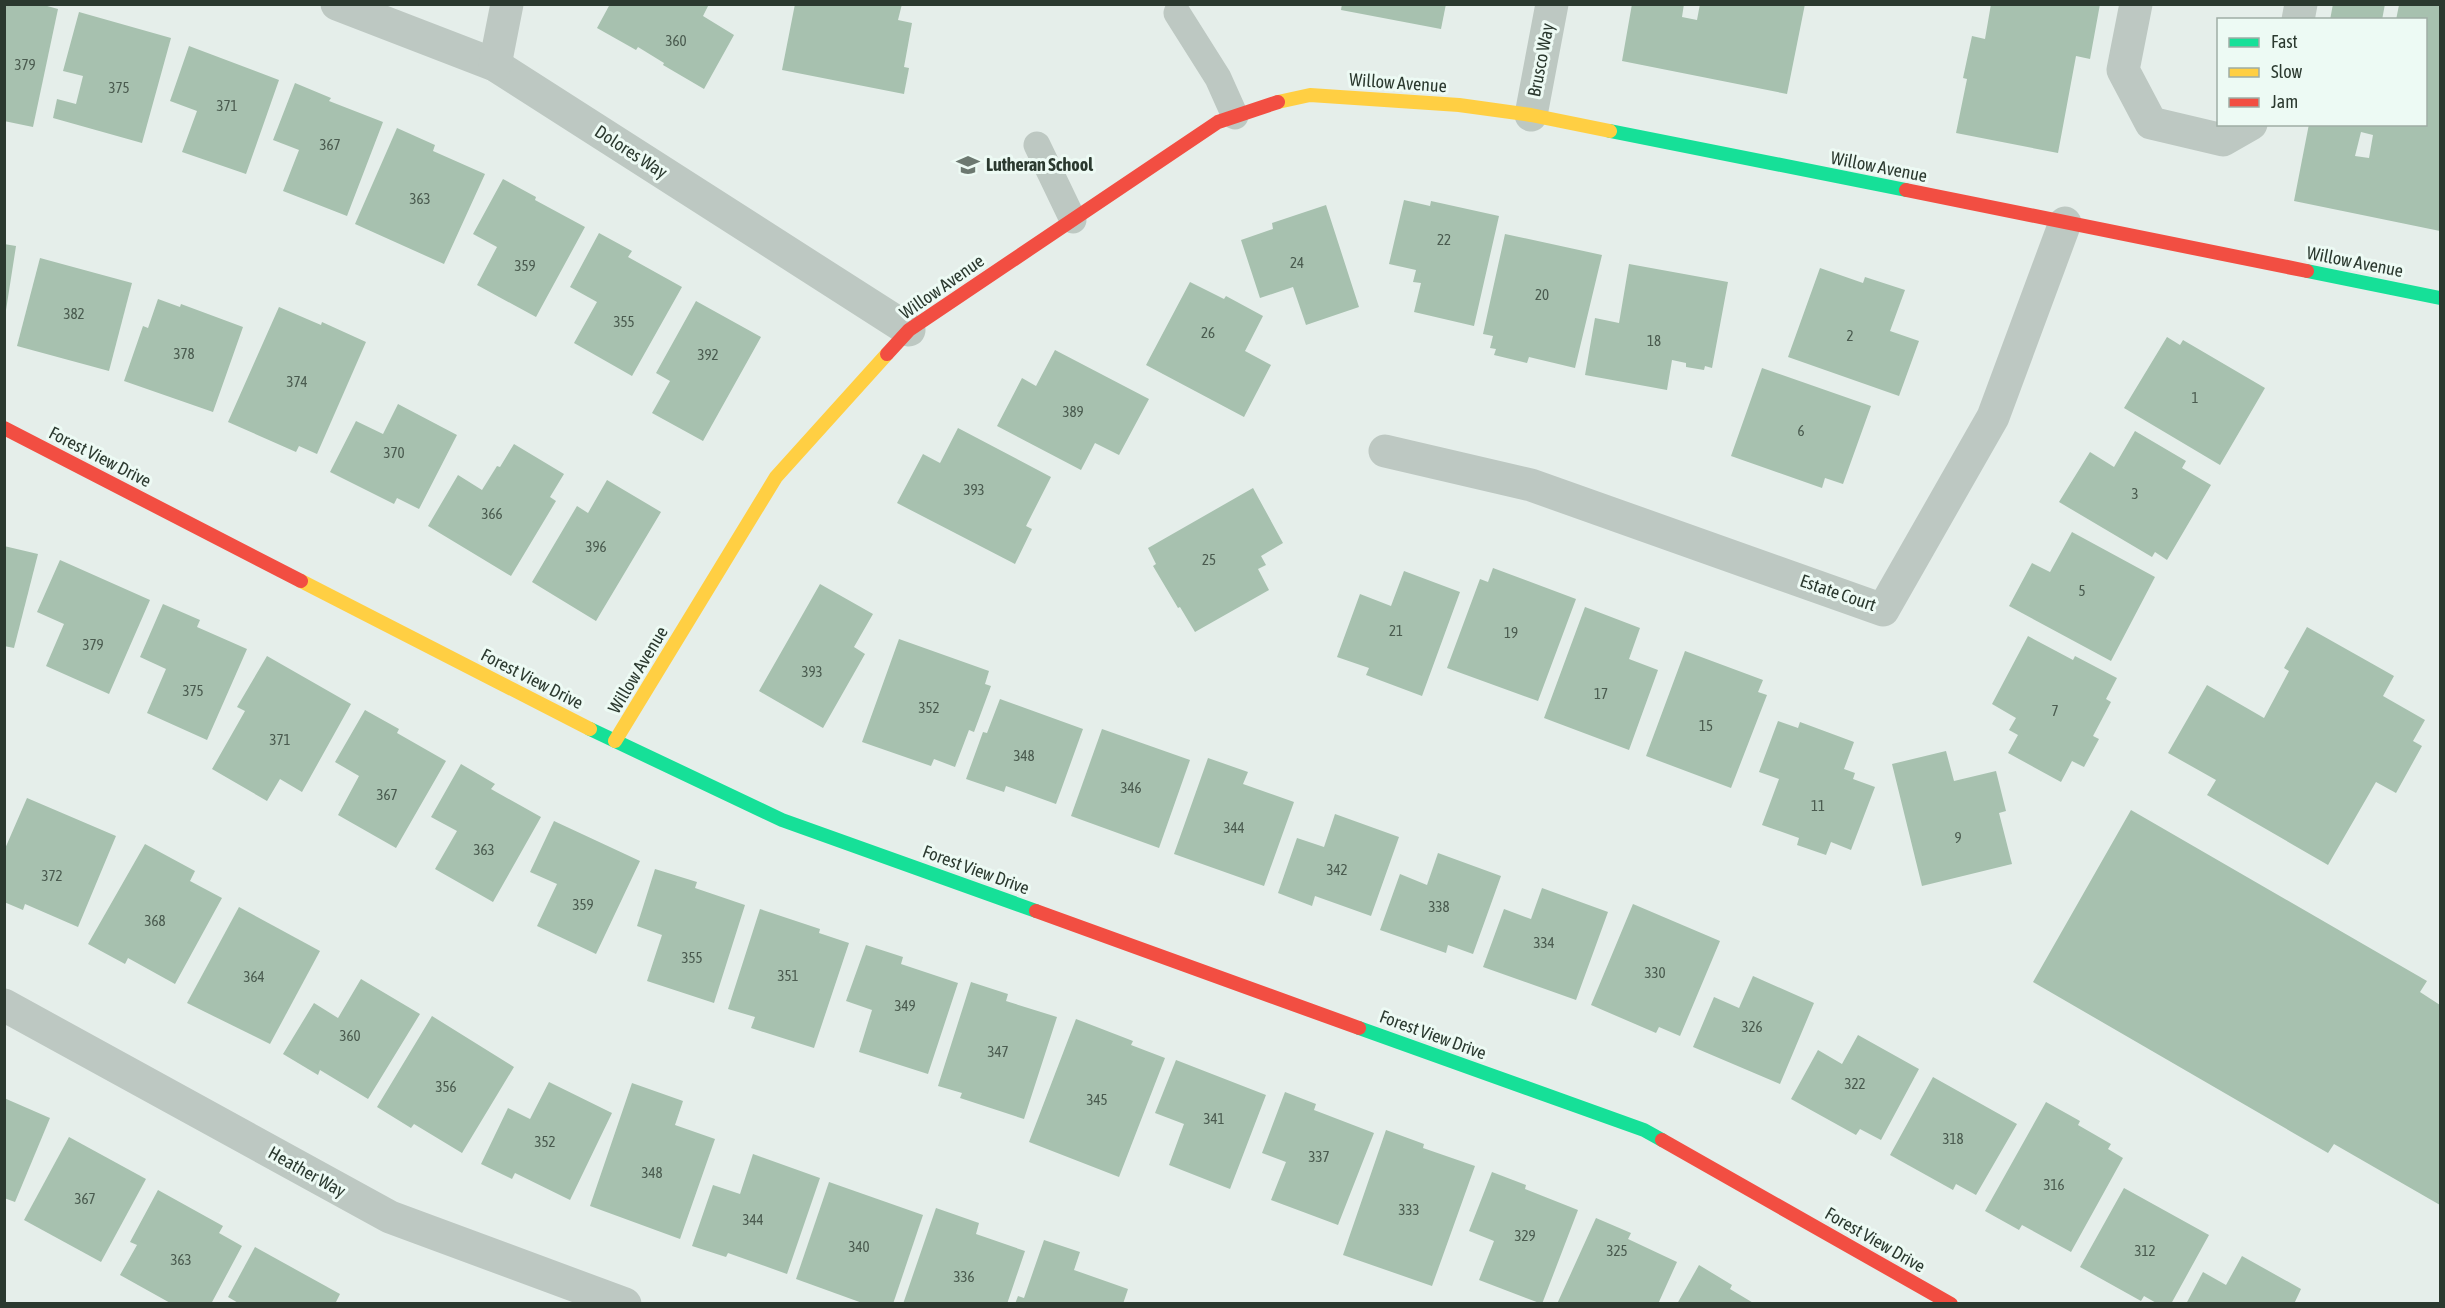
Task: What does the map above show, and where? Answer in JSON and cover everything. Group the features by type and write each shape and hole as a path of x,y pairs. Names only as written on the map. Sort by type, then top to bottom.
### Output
{"street":[{"name":"Dolores Way","path":"336,4 495,65 909,330"},
{"path":"495,65 507,4"},
{"name":"Brusco Way","path":"1531,115 1552,4"},
{"path":"2136,4 2123,70 2151,123 2223,140 2248,126"},
{"name":"Willow Avenue","path":"615,741 776,477 909,330 1218,123 1262,106 1310,95 1459,105 1531,115 2440,298"},
{"name":"Estate Court","path":"1385,451 1532,485 1882,610 1993,417 2065,223"},
{"name":"Forest View Drive","path":"4,428 615,741 782,820 1644,1130 1951,1304"},
{"name":"Heather Way","path":"4,1005 390,1218 626,1304"}],"lane":[{"path":"1178,13 1218,78 1235,117"},
{"path":"1037,145 1073,220"}],"building":[{"path":"4,4 40,4 58,9 33,127 4,121"},
{"path":"610,4 709,4 703,16 734,35 704,89 638,47 636,50 597,28"},
{"path":"795,4 902,4 898,20 912,23 904,67 909,68 904,94 782,70"},
{"path":"1342,4 1446,4 1441,29 1341,10"},
{"path":"1632,4 1684,4 1682,17 1697,20 1700,4 1805,4 1787,94 1622,61"},
{"path":"1991,4 2100,4 2090,59 2076,56 2058,153 1956,133 1967,79 1963,78 1972,36 1985,39"},
{"path":"2333,4 2385,4 2382,18 2330,18"},
{"path":"2399,5 2440,5 2440,231 2294,201 2309,126 2427,126 2427,18 2396,18","holes":["2361,132 2373,135 2369,158 2355,156"]},
{"path":"79,12 171,38 142,143 53,118 57,99 76,104 83,76 63,71"},
{"path":"189,46 279,80 246,174 182,152 197,111 170,101"},
{"path":"295,83 331,98 329,101 383,122 347,216 283,191 299,150 273,140"},
{"path":"397,128 435,145 433,151 485,174 444,264 355,224"},
{"path":"503,179 536,197 535,200 585,227 536,317 477,285 497,247 473,234"},
{"path":"1404,200 1430,206 1431,201 1499,216 1474,326 1414,312 1421,283 1413,282 1416,270 1389,264"},
{"path":"1326,205 1359,307 1306,325 1293,287 1260,298 1241,240 1273,229 1272,223"},
{"path":"599,233 632,251 628,257 682,287 632,376 574,343 597,302 570,287"},
{"path":"1505,234 1602,255 1575,368 1529,357 1527,363 1494,355 1496,349 1490,348 1493,336 1483,334"},
{"path":"4,244 16,246 6,310 4,310"},
{"path":"40,258 132,283 109,371 17,346"},
{"path":"1629,264 1728,282 1712,368 1705,366 1704,370 1686,367 1686,363 1672,360 1667,390 1585,375 1595,318 1619,323"},
{"path":"1820,268 1863,283 1865,277 1905,290 1890,331 1919,341 1899,396 1788,357"},
{"path":"1190,282 1224,299 1226,296 1263,316 1245,351 1271,365 1244,417 1146,365"},
{"path":"158,299 180,307 181,304 243,327 213,412 124,381 143,326 148,328"},
{"path":"696,301 761,337 703,441 652,413 670,381 656,373"},
{"path":"279,307 321,325 322,322 366,342 317,454 299,446 296,452 228,422"},
{"path":"2167,337 2180,345 2183,340 2265,388 2220,465 2124,408"},
{"path":"1055,350 1149,399 1119,455 1095,443 1081,470 997,426 1022,378 1036,386"},
{"path":"1762,368 1871,406 1843,484 1825,478 1822,488 1731,456"},
{"path":"398,404 457,435 419,509 397,498 394,504 330,472 356,421 383,434"},
{"path":"958,428 1051,477 1026,526 1032,529 1015,564 897,503 923,454 940,463"},
{"path":"2135,431 2186,461 2182,468 2211,485 2167,560 2155,552 2152,557 2059,502 2090,452 2114,467"},
{"path":"514,444 564,474 550,497 556,501 511,576 428,526 458,475 482,490"},
{"path":"607,480 661,512 596,621 532,582 577,506 588,513"},
{"path":"1253,488 1283,543 1261,556 1266,565 1258,569 1269,590 1195,632 1153,566 1156,564 1148,548"},
{"path":"2072,532 2155,577 2111,661 2009,606 2032,563 2050,572"},
{"path":"4,546 38,554 14,648 4,646"},
{"path":"60,560 150,600 109,694 46,666 64,624 37,612"},
{"path":"1493,568 1576,599 1538,701 1447,668 1480,579 1488,582"},
{"path":"1404,571 1460,592 1422,696 1366,675 1369,668 1337,657 1360,594 1391,606"},
{"path":"820,584 873,614 854,647 865,654 823,728 759,691"},
{"path":"163,604 200,620 197,627 247,649 207,740 147,713 166,669 140,657"},
{"path":"1585,607 1640,628 1629,659 1658,670 1629,750 1544,718"},
{"path":"2307,627 2394,676 2383,696 2425,720 2413,741 2422,746 2396,793 2376,782 2328,865 2207,795 2216,780 2168,753 2207,685 2264,718 2289,671 2284,668"},
{"path":"2028,636 2073,660 2075,656 2117,678 2106,699 2111,702 2093,736 2099,739 2084,767 2072,761 2061,782 2008,753 2018,735 2009,730 2016,718 1992,704"},
{"path":"899,639 989,671 985,684 991,686 974,732 969,730 955,767 934,759 931,766 862,742"},
{"path":"1685,651 1763,680 1758,692 1767,695 1731,788 1646,756"},
{"path":"267,656 351,704 302,792 280,779 267,801 212,769 245,711 237,707"},
{"path":"1000,699 1083,729 1056,804 1006,786 1004,792 966,779 983,732 987,733"},
{"path":"365,710 399,729 397,733 446,761 396,848 338,815 359,776 335,762"},
{"path":"1778,721 1798,728 1800,722 1854,742 1844,769 1855,773 1853,779 1875,787 1851,850 1831,842 1826,855 1797,845 1799,838 1762,825 1779,779 1759,772"},
{"path":"1102,729 1190,760 1159,848 1071,816"},
{"path":"1946,751 1954,781 1996,771 2006,811 1999,813 2012,864 1922,886 1892,764"},
{"path":"1208,758 1248,772 1243,784 1294,802 1264,886 1174,854"},
{"path":"461,764 495,784 491,789 541,817 493,902 435,869 457,831 431,817"},
{"path":"27,798 116,836 78,927 25,904 23,910 4,902 4,851"},
{"path":"2131,810 2427,981 2420,992 2440,1005 2440,1205 2334,1144 2328,1153 2033,982"},
{"path":"1335,814 1399,837 1371,916 1315,896 1312,906 1278,893 1297,838 1324,847"},
{"path":"554,821 640,861 596,954 537,926 557,884 530,872"},
{"path":"145,844 195,871 190,881 222,898 175,984 128,958 125,964 88,944"},
{"path":"1438,853 1501,876 1473,954 1448,945 1446,953 1380,930 1400,874 1427,885"},
{"path":"655,869 697,882 695,888 745,905 714,1003 647,981 662,935 637,926"},
{"path":"1542,888 1608,912 1576,1000 1483,967 1504,909 1531,919"},
{"path":"1633,904 1720,941 1680,1036 1659,1027 1656,1033 1591,1005"},
{"path":"239,907 320,951 270,1044 187,1003"},
{"path":"760,909 820,929 819,933 849,943 814,1048 751,1028 755,1017 728,1009"},
{"path":"866,945 903,957 901,964 958,983 928,1074 859,1052 872,1010 846,1001"},
{"path":"1753,976 1814,1003 1780,1084 1693,1047 1714,997 1739,1008"},
{"path":"361,979 420,1014 368,1099 320,1070 318,1075 283,1054 314,1003 338,1018"},
{"path":"971,982 1008,994 1006,1001 1057,1017 1024,1119 960,1098 962,1093 938,1086"},
{"path":"432,1016 514,1067 462,1153 414,1124 411,1128 377,1107"},
{"path":"1076,1019 1133,1041 1131,1045 1165,1058 1119,1177 1029,1142"},
{"path":"1858,1035 1919,1069 1881,1140 1860,1129 1856,1135 1791,1099 1818,1050 1842,1064"},
{"path":"1176,1060 1266,1095 1230,1189 1169,1165 1184,1124 1155,1113"},
{"path":"1933,1077 2017,1124 1976,1195 1956,1184 1953,1190 1890,1155"},
{"path":"549,1082 612,1113 570,1200 515,1173 512,1179 481,1164 508,1108 530,1119"},
{"path":"632,1083 683,1101 675,1125 715,1139 680,1239 590,1206"},
{"path":"1285,1092 1316,1104 1314,1110 1374,1133 1338,1225 1271,1200 1286,1162 1262,1153"},
{"path":"4,1098 50,1118 15,1202 4,1198"},
{"path":"2046,1102 2080,1121 2078,1125 2111,1144 2108,1149 2123,1158 2071,1252 2022,1225 2019,1230 1985,1211"},
{"path":"1386,1130 1424,1144 1423,1148 1475,1166 1432,1286 1343,1255"},
{"path":"69,1137 146,1179 101,1262 24,1220"},
{"path":"753,1154 820,1178 787,1274 728,1253 726,1257 692,1246 713,1185 740,1194"},
{"path":"1492,1172 1526,1185 1525,1189 1578,1210 1542,1304 1479,1280 1494,1241 1469,1231"},
{"path":"829,1182 923,1215 893,1304 865,1304 796,1279"},
{"path":"2124,1188 2209,1235 2171,1304 2158,1304 2144,1296 2141,1301 2080,1267"},
{"path":"158,1190 223,1226 219,1233 242,1246 211,1304 172,1304 120,1275 137,1245 130,1242"},
{"path":"936,1208 979,1223 976,1234 1025,1251 1007,1304 903,1304"},
{"path":"1596,1218 1631,1233 1628,1239 1677,1262 1658,1304 1557,1304"},
{"path":"1044,1240 1080,1252 1074,1270 1128,1289 1123,1304 1015,1304 1018,1296 1024,1298"},
{"path":"255,1247 340,1294 335,1304 240,1304 228,1297"},
{"path":"2242,1256 2301,1289 2294,1304 2186,1304 2203,1272 2226,1285"},
{"path":"1699,1265 1732,1285 1730,1289 1755,1304 1677,1304"}],"traffic: fast":[{"path":"1610,131 1906,190"},
{"path":"2307,271 2440,298"},
{"path":"590,729 782,820 1036,911"},
{"path":"1359,1028 1644,1130 1662,1140"}],"traffic: slow":[{"path":"1278,102 1310,95 1459,105 1531,115 1610,131"},
{"path":"615,741 776,477 887,354"},
{"path":"301,581 590,729"}],"traffic: jam":[{"path":"887,354 909,330 1218,122 1278,102"},
{"path":"1906,190 2307,271"},
{"path":"4,428 301,581"},
{"path":"1036,911 1359,1028"},
{"path":"1662,1140 1951,1304"}],"place":[{"name":"Lutheran School","path":"968,165"}]}
